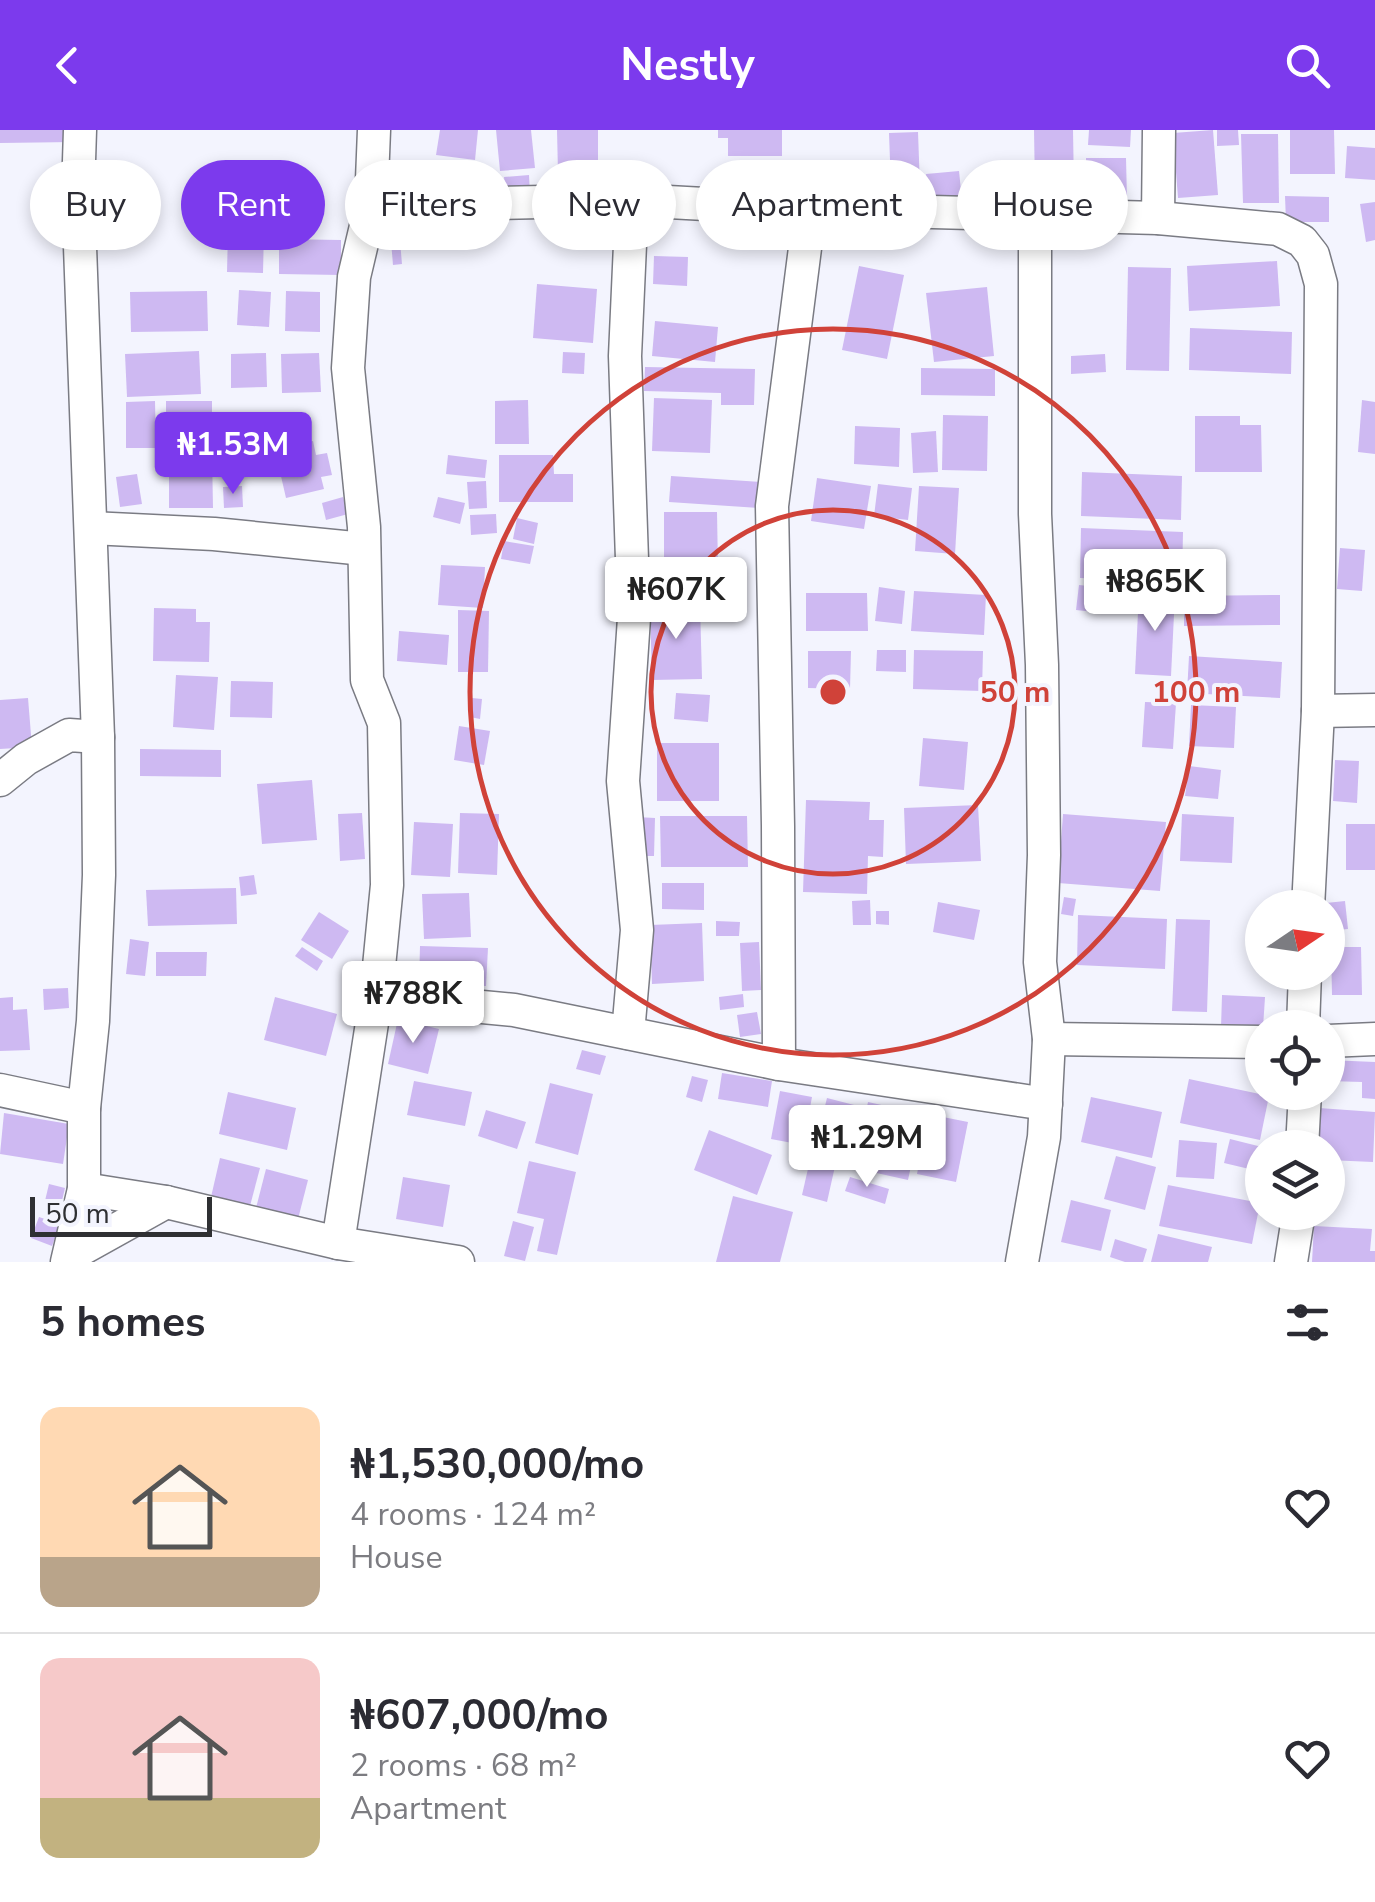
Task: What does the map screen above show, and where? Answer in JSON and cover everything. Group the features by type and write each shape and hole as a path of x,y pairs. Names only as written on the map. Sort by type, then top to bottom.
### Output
{"street":[{"path":"68,1259 84,1189 84,1108 93,1021 99,875 98,737 78,192 80,130"},
{"path":"373,160 374,130"},
{"path":"1158,218 1159,130"},
{"path":"1128,218 1278,228 1302,241 1313,255 1322,284 1318,711 1309,890"},
{"path":"338,1243 376,997 387,885 384,724 367,680 364,550 348,368 354,277 360,250"},
{"path":"628,1033 637,930 623,781 634,618 625,356 630,250"},
{"path":"778,1064 772,506 805,250"},
{"path":"1022,1262 1044,1137 1049,1039 1040,962 1042,665 1035,514 1035,250"},
{"path":"91,528 214,534 364,550"},
{"path":"1318,711 1375,710"},
{"path":"0,780 26,759 69,735 98,737"},
{"path":"376,997 514,1010 778,1064 1046,1104"},
{"path":"1049,1039 1245,1042"},
{"path":"1345,1040 1375,1039"},
{"path":"0,1090 84,1108"},
{"path":"84,1189 166,1202 338,1243 458,1262"},
{"path":"68,1259 166,1202"},
{"path":"1290,1262 1296,1230"}],"building":[{"path":"0,130 74,130 74,142 0,143"},
{"path":"440,130 478,130 475,160 436,155"},
{"path":"496,130 531,130 532,168 512,170 512,160 499,160"},
{"path":"557,130 598,130 598,160 558,160"},
{"path":"718,130 782,130 782,156 728,156 728,138 718,138"},
{"path":"1034,130 1073,130 1074,160 1035,160"},
{"path":"1089,130 1131,130 1130,147 1088,145"},
{"path":"1213,130 1218,195 1178,198 1173,133"},
{"path":"1217,130 1238,130 1239,145 1217,146"},
{"path":"1290,130 1334,130 1335,174 1290,174"},
{"path":"918,132 919,160 890,160 889,133"},
{"path":"1241,134 1278,134 1279,203 1243,203"},
{"path":"1347,146 1375,148 1375,180 1345,178"},
{"path":"1086,158 1126,158 1126,160"},
{"path":"957,171 957,201 937,203 937,173"},
{"path":"529,175 530,195 512,196 512,176"},
{"path":"1285,196 1329,197 1329,222 1286,222"},
{"path":"1375,202 1375,240 1366,242 1360,204"},
{"path":"325,240 341,240 341,275 279,274 279,250 325,250"},
{"path":"228,250 264,250 263,273 227,272"},
{"path":"392,250 401,250 402,264 393,265"},
{"path":"654,256 688,257 687,286 653,284"},
{"path":"1277,261 1280,306 1189,311 1187,266"},
{"path":"859,266 904,275 887,359 842,350"},
{"path":"1128,267 1171,268 1169,371 1126,370"},
{"path":"537,284 597,289 593,343 533,338"},
{"path":"987,287 994,356 934,362 926,293"},
{"path":"239,290 271,292 269,327 237,325"},
{"path":"207,291 208,331 131,332 130,292"},
{"path":"286,291 320,292 320,332 285,331"},
{"path":"655,321 718,327 715,362 652,356"},
{"path":"1190,328 1292,332 1291,374 1189,370"},
{"path":"199,351 201,394 127,397 125,354"},
{"path":"563,352 585,353 584,374 562,373"},
{"path":"266,353 267,387 231,388 231,354"},
{"path":"319,353 321,392 282,393 281,354"},
{"path":"1105,354 1106,372 1071,374 1071,356"},
{"path":"645,367 755,369 754,405 721,405 721,393 644,391"},
{"path":"921,368 995,369 995,396 921,395"},
{"path":"654,398 712,400 710,453 652,451"},
{"path":"528,400 529,444 495,444 495,401"},
{"path":"1362,400 1375,402 1375,454 1358,452"},
{"path":"155,401 156,448 126,448 126,402"},
{"path":"166,401 212,401 212,444 166,444"},
{"path":"943,415 988,416 987,471 942,470"},
{"path":"1195,416 1240,416 1240,425 1261,425 1262,472 1195,472"},
{"path":"855,426 900,428 899,467 854,464"},
{"path":"936,431 938,472 913,473 911,433"},
{"path":"313,441 316,455 327,453 332,475 321,477 324,489 286,498 275,450"},
{"path":"212,455 213,508 169,508 169,456"},
{"path":"448,455 487,460 485,478 446,474"},
{"path":"499,455 553,455 554,474 573,474 573,502 499,502"},
{"path":"1082,472 1182,476 1181,520 1081,516"},
{"path":"137,474 142,504 120,507 116,477"},
{"path":"671,476 761,482 759,508 669,502"},
{"path":"817,478 871,486 864,529 811,521"},
{"path":"486,481 487,508 469,509 467,482"},
{"path":"878,484 912,488 908,520 874,516"},
{"path":"242,486 243,507 224,508 223,487"},
{"path":"919,486 959,488 955,554 915,551"},
{"path":"343,497 348,514 326,520 322,503"},
{"path":"438,497 465,503 460,524 433,517"},
{"path":"664,512 717,512 718,569 664,570"},
{"path":"496,514 497,533 471,535 470,515"},
{"path":"517,518 538,523 534,544 513,539"},
{"path":"1081,528 1183,532 1182,581 1080,578"},
{"path":"504,541 534,546 530,564 501,559"},
{"path":"1340,548 1365,550 1362,591 1337,589"},
{"path":"441,565 485,567 483,608 438,605"},
{"path":"1079,585 1107,588 1104,613 1076,610"},
{"path":"879,587 905,591 902,624 875,621"},
{"path":"914,591 986,595 984,635 911,631"},
{"path":"1139,592 1175,594 1171,676 1135,674"},
{"path":"806,593 867,593 868,631 806,631"},
{"path":"1280,595 1280,625 1184,626 1184,596"},
{"path":"700,604 702,679 652,680 650,606"},
{"path":"154,608 196,609 196,622 210,622 209,662 153,661"},
{"path":"458,610 489,611 488,672 458,672"},
{"path":"399,631 449,635 447,665 397,661"},
{"path":"877,650 906,650 906,672 876,671"},
{"path":"914,650 983,651 982,691 913,689"},
{"path":"808,651 851,651 850,689 808,688"},
{"path":"1189,656 1282,662 1280,698 1187,693"},
{"path":"176,675 218,677 214,730 173,727"},
{"path":"231,681 273,682 272,718 230,717"},
{"path":"676,693 710,695 708,722 674,719"},
{"path":"28,698 32,747 0,749 0,700"},
{"path":"472,698 482,699 480,719 470,717"},
{"path":"1145,702 1176,703 1173,749 1142,747"},
{"path":"1191,705 1236,707 1234,748 1189,746"},
{"path":"459,726 490,731 484,765 454,760"},
{"path":"923,738 968,742 964,790 919,786"},
{"path":"657,743 719,743 719,801 657,801"},
{"path":"140,749 221,750 221,777 140,776"},
{"path":"1335,760 1359,761 1357,803 1333,801"},
{"path":"1189,766 1221,770 1218,799 1185,796"},
{"path":"312,780 317,840 262,844 257,784"},
{"path":"806,800 870,802 869,820 884,820 883,857 868,856 867,894 803,892"},
{"path":"978,805 981,861 906,864 904,808"},
{"path":"362,813 365,859 340,861 338,814"},
{"path":"460,813 499,814 497,875 458,873"},
{"path":"1063,814 1166,822 1160,891 1058,883"},
{"path":"1182,814 1234,817 1232,863 1180,861"},
{"path":"660,816 747,816 748,867 661,867"},
{"path":"637,817 655,818 654,856 636,856"},
{"path":"414,822 453,824 450,877 411,875"},
{"path":"1346,824 1375,824 1375,870 1346,870"},
{"path":"254,875 257,894 241,896 239,877"},
{"path":"662,883 704,883 704,910 662,909"},
{"path":"236,888 237,924 148,926 146,890"},
{"path":"469,893 471,937 424,939 422,894"},
{"path":"1064,897 1076,899 1073,916 1061,914"},
{"path":"870,900 871,925 853,925 852,901"},
{"path":"938,902 980,910 974,940 933,932"},
{"path":"876,911 889,911 889,925 876,924"},
{"path":"319,912 349,931 332,959 301,940"},
{"path":"1078,915 1167,919 1165,969 1077,965"},
{"path":"1176,919 1210,920 1207,1012 1172,1011"},
{"path":"716,921 740,922 739,936 716,936"},
{"path":"702,923 704,981 652,984 650,925"},
{"path":"130,939 149,942 145,976 126,974"},
{"path":"759,942 761,990 742,991 740,943"},
{"path":"420,946 488,948 486,986 419,984"},
{"path":"302,947 323,961 317,971 295,956"},
{"path":"1345,947 1361,947 1362,995 1332,995 1332,990 1345,990"},
{"path":"156,952 207,952 206,976 156,976"},
{"path":"68,988 69,1008 44,1010 43,989"},
{"path":"743,994 744,1007 720,1010 719,997"},
{"path":"1222,995 1265,997 1264,1010 1245,1010 1245,1028 1221,1028"},
{"path":"13,997 13,1010 27,1009 30,1050 0,1051 0,998"},
{"path":"275,997 337,1014 326,1056 264,1040"},
{"path":"757,1012 761,1034 740,1037 737,1015"},
{"path":"398,1019 439,1029 428,1074 388,1064"},
{"path":"582,1050 606,1056 600,1075 576,1069"},
{"path":"1345,1061 1375,1062 1375,1099 1362,1098 1362,1082 1345,1082"},
{"path":"722,1073 772,1081 768,1107 718,1099"},
{"path":"692,1076 708,1080 702,1102 686,1097"},
{"path":"1189,1079 1245,1091 1245,1110 1266,1110 1262,1130 1245,1130 1245,1137 1180,1123"},
{"path":"414,1081 472,1092 465,1126 407,1115"},
{"path":"550,1083 593,1094 578,1155 535,1143"},
{"path":"780,1091 812,1097 803,1145 771,1139"},
{"path":"228,1092 296,1108 287,1150 219,1134"},
{"path":"1091,1097 1162,1112 1152,1158 1081,1142"},
{"path":"827,1098 858,1106 849,1142 818,1134"},
{"path":"868,1102 922,1114 908,1180 854,1168"},
{"path":"486,1110 526,1122 517,1149 478,1136"},
{"path":"1319,1110 1375,1112 1373,1162 1345,1161 1345,1130 1318,1130"},
{"path":"4,1113 69,1124 63,1164 0,1154"},
{"path":"928,1114 968,1122 956,1182 917,1174"},
{"path":"709,1130 772,1155 757,1195 694,1170"},
{"path":"815,1138 840,1144 827,1202 802,1195"},
{"path":"1230,1139 1245,1143 1245,1168 1224,1163"},
{"path":"1179,1140 1217,1143 1214,1179 1176,1177"},
{"path":"1116,1156 1156,1167 1145,1210 1104,1199"},
{"path":"220,1158 260,1168 250,1206 211,1197"},
{"path":"529,1161 576,1172 557,1255 537,1251 544,1219 517,1213"},
{"path":"266,1169 308,1180 298,1219 256,1208"},
{"path":"403,1177 450,1185 443,1227 396,1219"},
{"path":"850,1177 889,1189 885,1204 845,1191"},
{"path":"49,1184 65,1188 60,1209 44,1205"},
{"path":"1168,1185 1245,1200 1245,1230 1255,1230 1252,1244 1159,1226"},
{"path":"733,1196 793,1212 780,1262 716,1262"},
{"path":"1071,1200 1111,1210 1101,1251 1061,1242"},
{"path":"39,1217 60,1224 52,1246 31,1238"},
{"path":"513,1221 534,1227 525,1261 504,1256"},
{"path":"1372,1229 1370,1251 1375,1251 1375,1262 1312,1262 1314,1230"},
{"path":"1158,1234 1212,1247 1208,1262 1151,1262"},
{"path":"1115,1239 1147,1249 1143,1262 1110,1257"}]}
